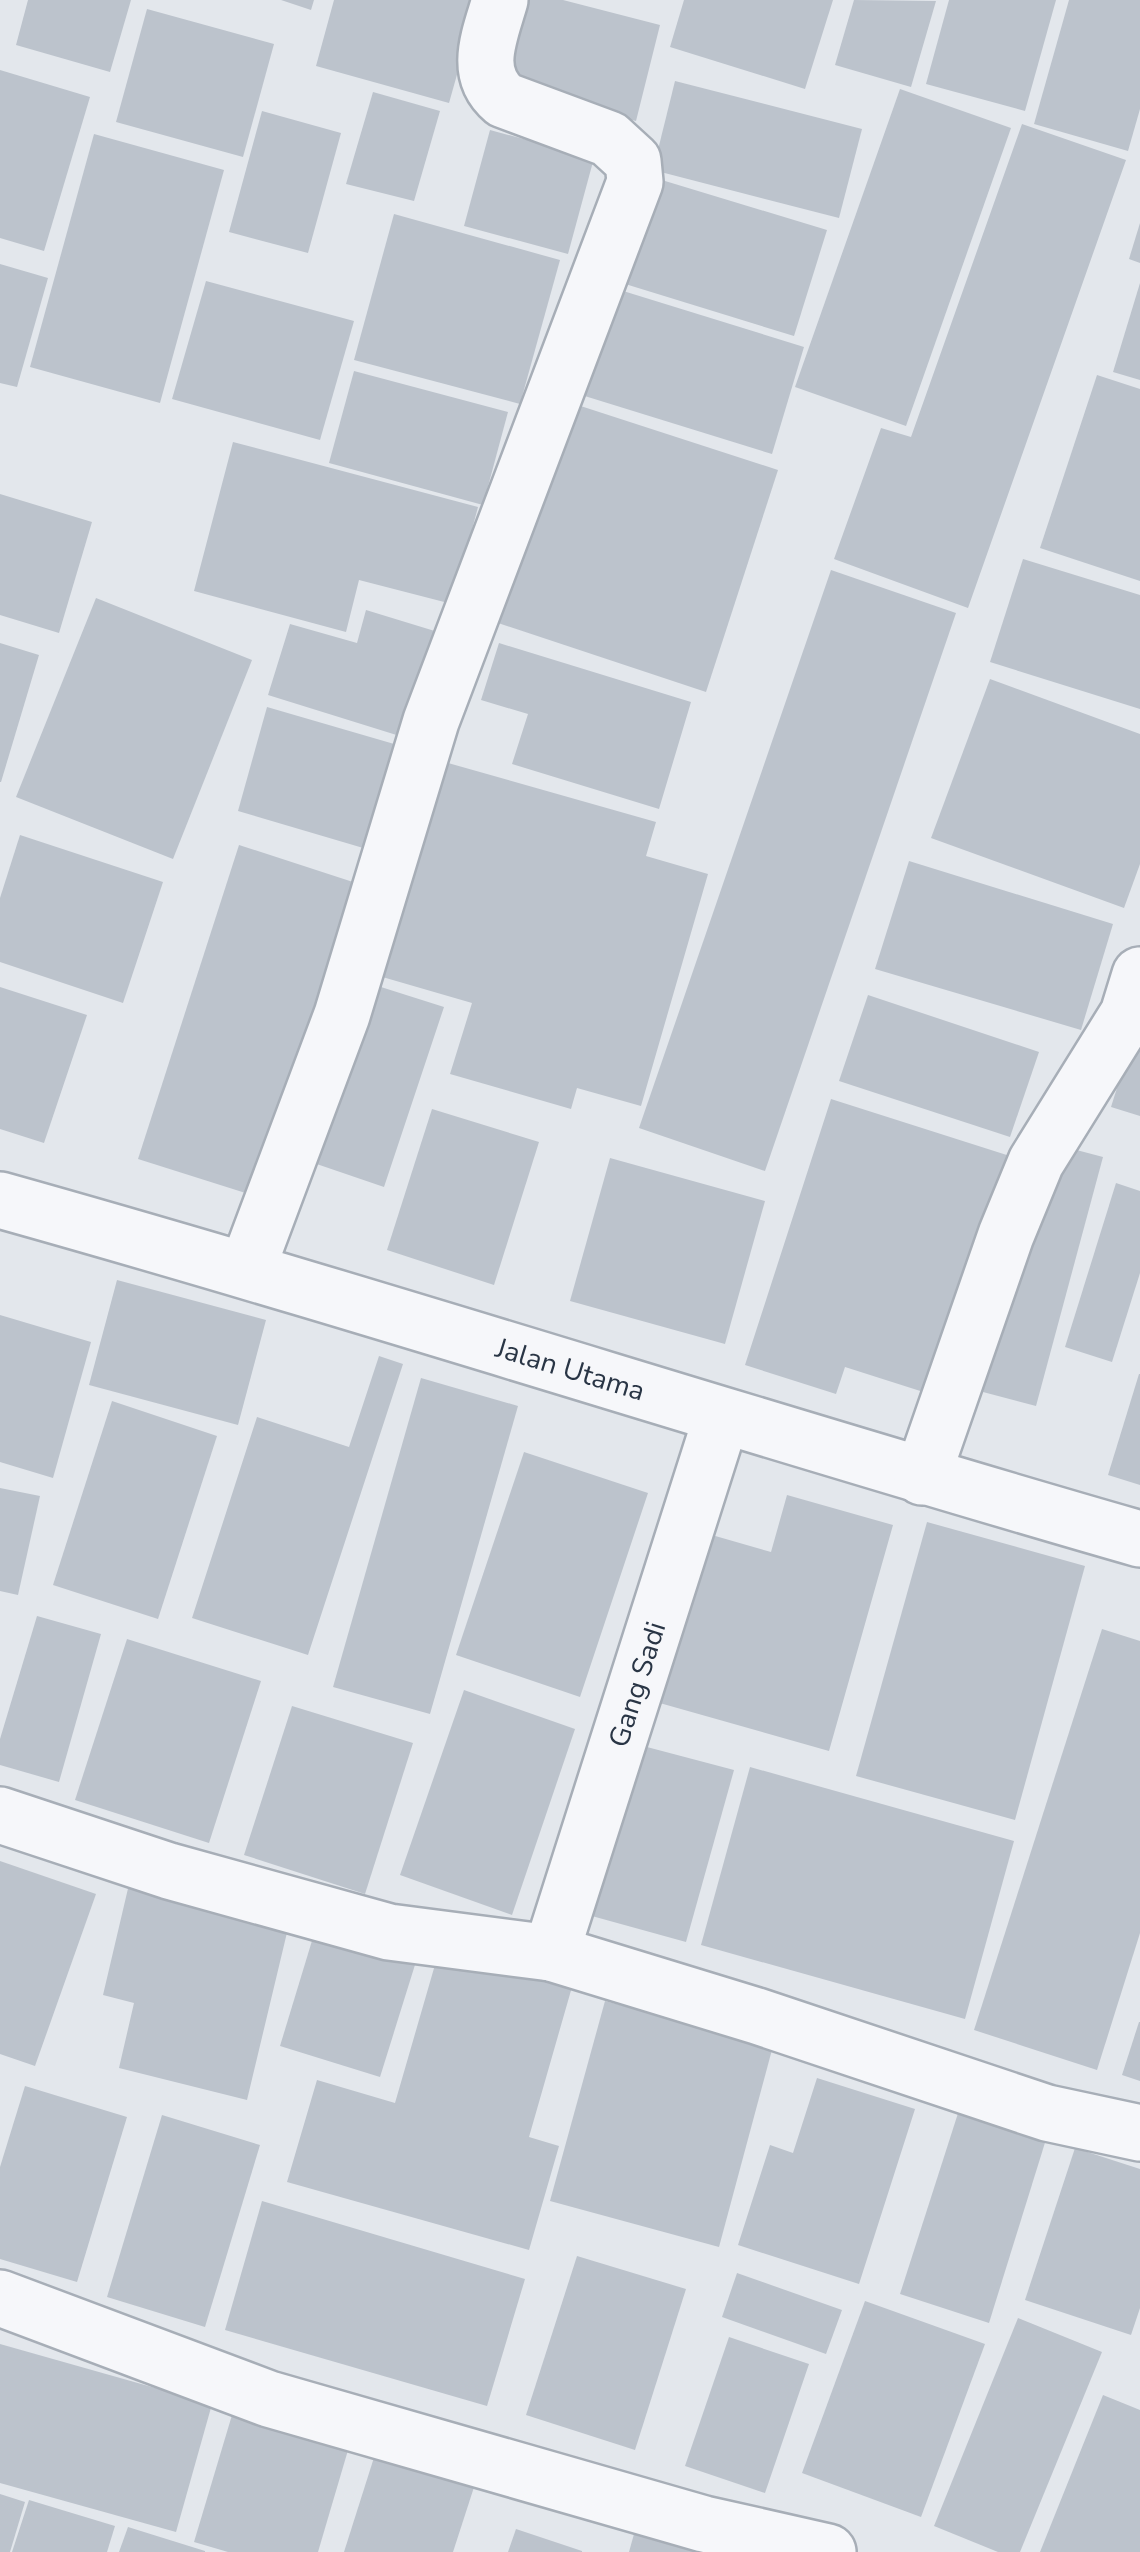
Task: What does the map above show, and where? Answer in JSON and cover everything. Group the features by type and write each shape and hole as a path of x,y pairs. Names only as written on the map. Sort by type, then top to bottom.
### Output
{"street":[{"path":"247,1269 342,1015 431,721 635,182 633,161 609,139 504,100 491,90 485,72 494,19"},
{"path":"922,1476 1006,1235 1036,1162 1128,1014 1140,974"},
{"name":"Jalan Utama","path":"0,1200 247,1269 722,1416 1140,1539"},
{"name":"Gang Sadi","path":"551,1952 722,1416"},
{"path":"0,1814 169,1872 389,1932 551,1952 1047,2113 1140,2133"},
{"path":"0,2298 269,2399 704,2524 828,2552"}],"building":[{"path":"28,0 131,0 110,72 16,45"},
{"path":"281,0 314,0 311,10"},
{"path":"334,0 478,0 449,103 316,66"},
{"path":"520,0 563,0 660,25 636,121 498,86"},
{"path":"684,0 833,0 805,89 670,47"},
{"path":"854,0 936,1 911,87 835,65"},
{"path":"949,0 1056,0 1025,111 926,84"},
{"path":"1069,0 1140,0 1140,109 1128,151 1034,124"},
{"path":"147,9 274,44 243,157 116,122"},
{"path":"0,70 90,97 44,251 0,238"},
{"path":"675,81 862,129 839,218 653,170"},
{"path":"900,89 1011,128 906,426 795,387"},
{"path":"373,92 440,111 414,201 346,184"},
{"path":"262,111 341,133 308,253 229,232"},
{"path":"1022,124 1126,160 968,608 834,559 881,428 911,437"},
{"path":"490,130 594,158 568,254 464,226"},
{"path":"94,134 224,170 160,403 30,367"},
{"path":"642,174 827,230 794,336 609,279"},
{"path":"394,214 560,260 520,404 354,360"},
{"path":"1140,223 1140,263 1129,259"},
{"path":"0,264 48,278 17,387 0,383"},
{"path":"206,281 354,321 320,440 172,399"},
{"path":"1140,283 1140,380 1113,372"},
{"path":"607,286 804,347 772,454 575,393"},
{"path":"354,371 508,412 483,505 329,463"},
{"path":"1097,375 1140,389 1140,581 1040,548"},
{"path":"559,399 778,470 706,692 486,619"},
{"path":"233,442 478,507 452,604 359,580 346,632 194,591"},
{"path":"0,494 92,522 59,633 0,615"},
{"path":"1023,559 1140,595 1140,709 990,662"},
{"path":"831,570 956,613 765,1171 639,1128"},
{"path":"96,598 252,660 173,859 16,797"},
{"path":"366,610 451,636 419,742 268,695 290,624 357,643"},
{"path":"0,643 39,655 1,782 0,782"},
{"path":"499,643 691,702 659,809 512,764 528,714 481,700"},
{"path":"990,679 1140,734 1140,864 1124,908 931,838"},
{"path":"267,707 401,746 370,850 238,811"},
{"path":"441,761 656,822 646,856 708,874 641,1106 577,1088 571,1109 450,1074 472,1003 379,976"},
{"path":"20,835 163,882 123,1003 0,962 0,898"},
{"path":"239,845 356,883 255,1196 138,1159"},
{"path":"909,861 1113,924 1081,1030 875,969"},
{"path":"362,981 444,1007 384,1187 302,1159"},
{"path":"0,987 87,1015 44,1143 0,1129"},
{"path":"868,995 1039,1052 1010,1137 839,1081"},
{"path":"1140,1015 1140,1116 1111,1107"},
{"path":"831,1099 1013,1157 936,1396 845,1367 836,1394 745,1365"},
{"path":"432,1109 539,1142 494,1285 387,1250"},
{"path":"1050,1143 1103,1157 1036,1406 983,1392"},
{"path":"610,1158 765,1201 725,1344 570,1301"},
{"path":"1116,1183 1140,1191 1140,1273 1112,1362 1065,1347"},
{"path":"117,1280 266,1320 238,1425 89,1385"},
{"path":"0,1315 91,1342 53,1478 0,1462"},
{"path":"379,1356 403,1364 308,1655 192,1618 257,1417 349,1447"},
{"path":"1140,1374 1140,1485 1108,1475"},
{"path":"421,1378 518,1406 430,1714 333,1687"},
{"path":"112,1401 217,1436 158,1619 53,1585"},
{"path":"524,1452 648,1493 580,1697 456,1655"},
{"path":"0,1488 40,1496 18,1595 0,1591"},
{"path":"787,1495 893,1525 829,1751 642,1698 691,1529 771,1552"},
{"path":"927,1522 1085,1566 1015,1820 856,1776"},
{"path":"37,1616 101,1634 59,1782 0,1765 0,1739"},
{"path":"1102,1629 1140,1641 1140,1933 1097,2070 974,2030"},
{"path":"127,1639 261,1681 209,1843 75,1800"},
{"path":"464,1690 575,1729 512,1915 400,1875"},
{"path":"292,1706 413,1743 365,1894 244,1855"},
{"path":"628,1742 734,1770 686,1942 581,1913"},
{"path":"750,1767 1014,1841 965,2019 701,1945"},
{"path":"0,1861 96,1894 35,2066 0,2054"},
{"path":"130,1880 290,1920 247,2100 119,2068 134,2003 103,1995"},
{"path":"318,1921 419,1952 380,2077 280,2046"},
{"path":"441,1944 574,1980 529,2137 559,2146 529,2250 287,2182 317,2080 395,2103"},
{"path":"605,2001 773,2046 719,2247 550,2201"},
{"path":"1140,2022 1140,2081 1122,2075"},
{"path":"817,2078 915,2109 859,2284 738,2245 770,2145 793,2153"},
{"path":"25,2086 127,2117 77,2282 0,2259 0,2167"},
{"path":"960,2107 1048,2133 989,2323 900,2294"},
{"path":"162,2115 260,2145 205,2327 107,2297"},
{"path":"1075,2148 1140,2169 1140,2308 1131,2335 1025,2300"},
{"path":"262,2201 525,2279 487,2406 225,2330"},
{"path":"577,2256 686,2289 635,2450 526,2415"},
{"path":"737,2273 842,2310 826,2354 722,2317"},
{"path":"865,2301 985,2344 921,2517 802,2473"},
{"path":"1018,2318 1102,2352 1020,2552 998,2552 934,2526"},
{"path":"729,2337 809,2364 765,2493 685,2466"},
{"path":"0,2344 212,2404 176,2532 0,2483"},
{"path":"1103,2395 1140,2410 1140,2552 1040,2552"},
{"path":"235,2405 351,2440 318,2552 228,2552 194,2542"},
{"path":"377,2448 476,2481 453,2552 344,2552"},
{"path":"0,2494 25,2502 10,2552 0,2552"},
{"path":"29,2500 115,2526 107,2552 12,2552"},
{"path":"639,2516 755,2552 629,2552"},
{"path":"128,2527 205,2551 205,2552 119,2552"},
{"path":"516,2529 582,2551 582,2552 508,2552"}]}
